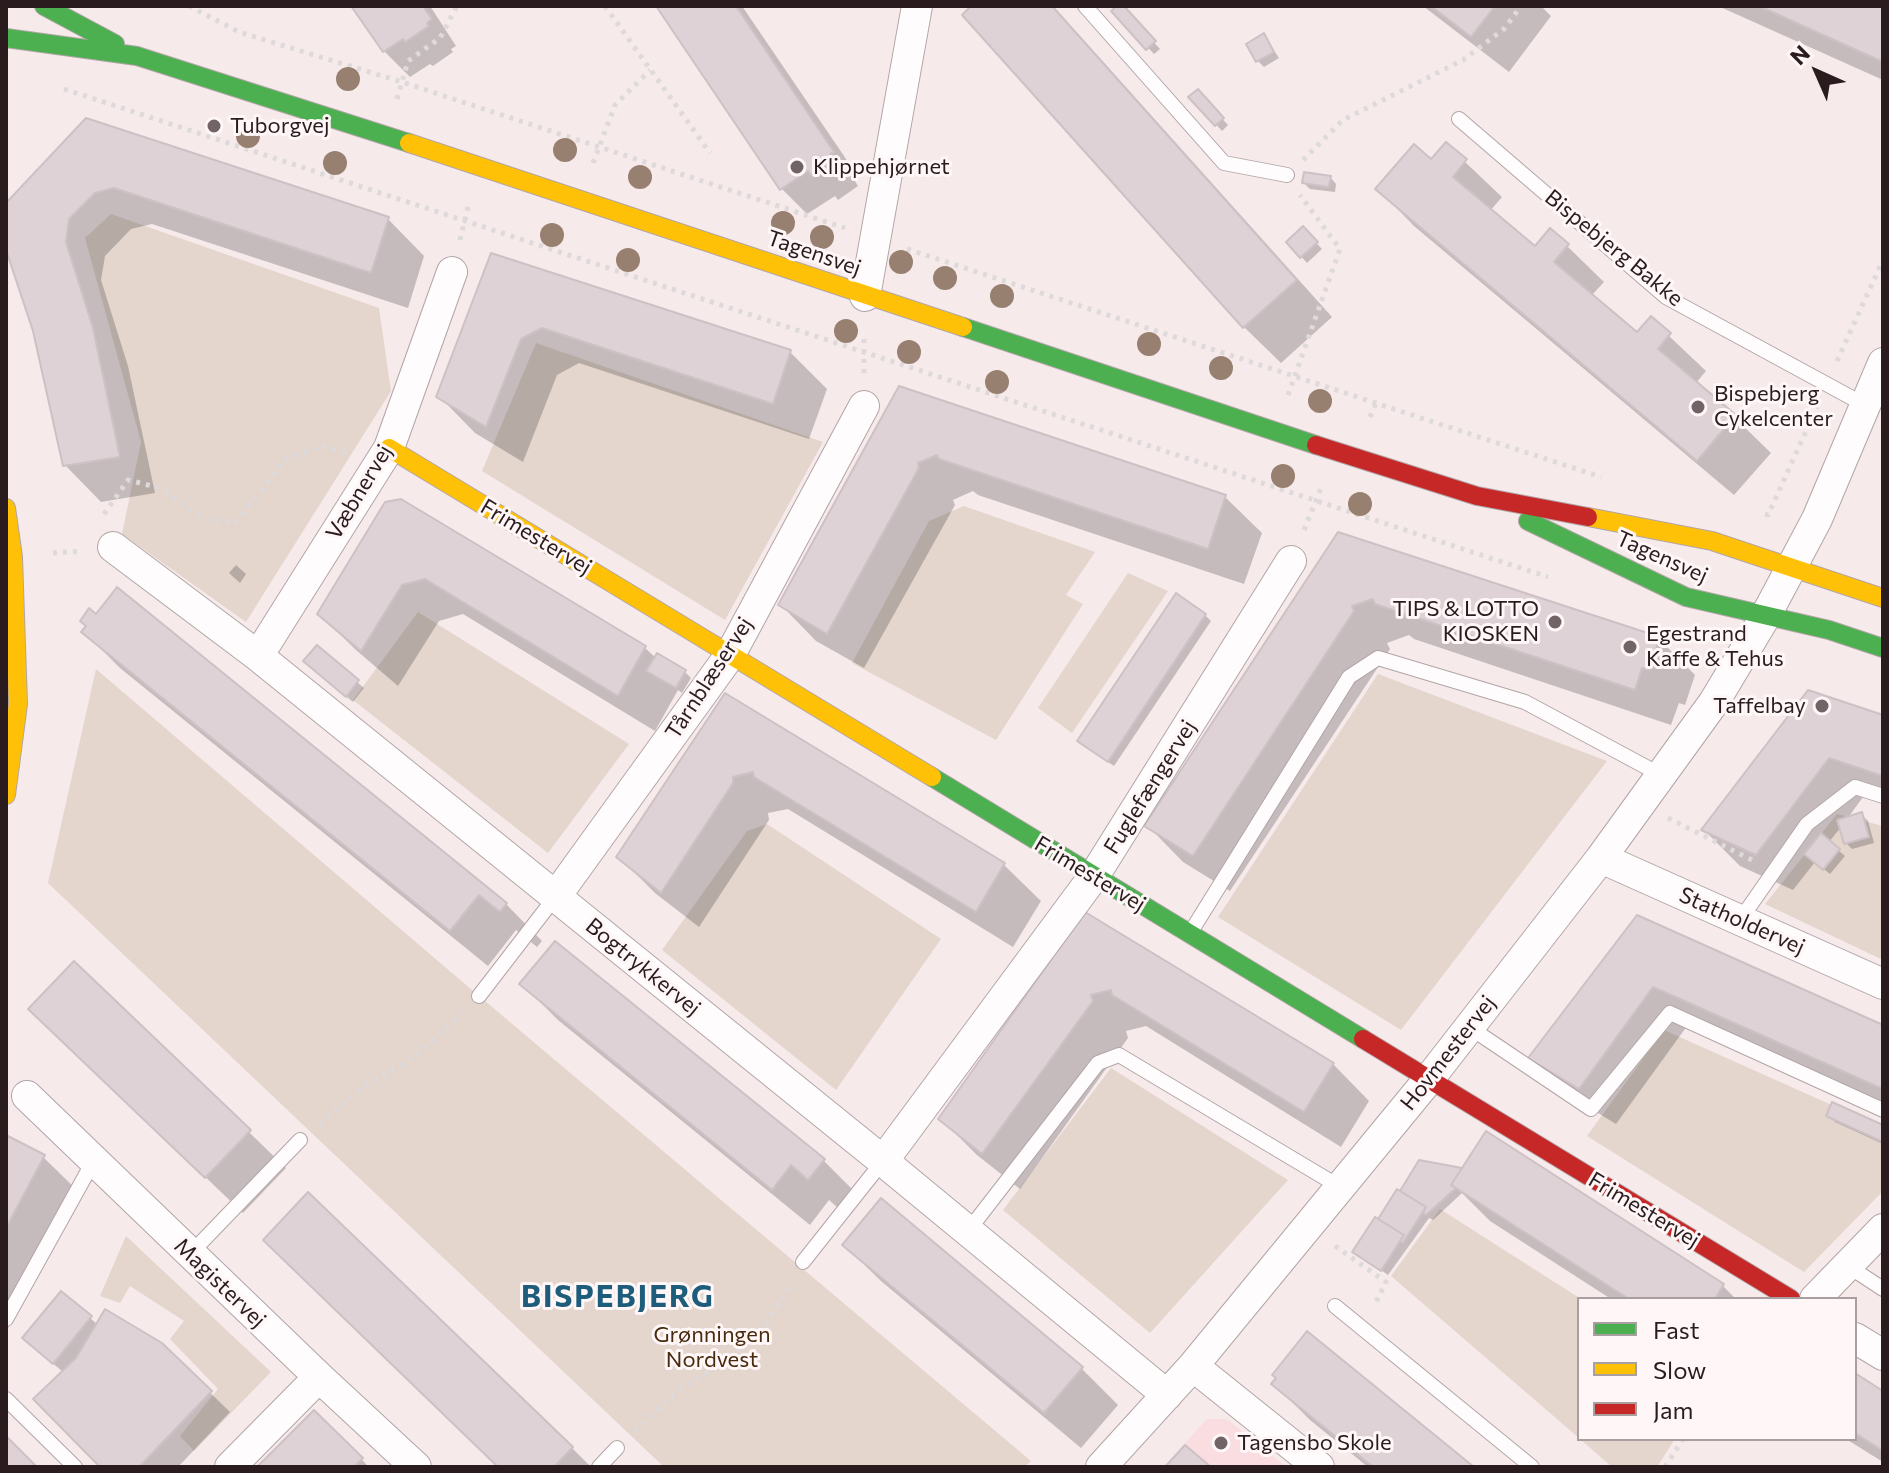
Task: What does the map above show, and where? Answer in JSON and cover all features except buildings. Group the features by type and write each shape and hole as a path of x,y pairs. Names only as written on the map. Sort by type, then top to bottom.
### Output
{"street":[{"name":"Tagensvej","path":"44,6 69,12 137,56"},
{"path":"865,296 917,6"},
{"name":"Tagensvej","path":"6,38 137,56 479,165 1335,452 1477,496 1712,541 1883,598"},
{"name":"Væbnervej","path":"258,656 384,456 452,272"},
{"path":"1791,567 1817,519 1883,363"},
{"name":"Tårnblæservej","path":"556,896 730,655 864,406"},
{"name":"Frimestervej","path":"384,456 730,655 1788,1297"},
{"name":"Tagensvej","path":"1477,496 1686,597 1829,630 1883,648"},
{"path":"6,508 13,557 18,704 6,795"},
{"name":"Bogtrykkervej","path":"113,547 258,656 883,1161 1167,1395"},
{"name":"Fuglefængervej","path":"883,1161 1094,876 1291,561"},
{"name":"Hovmestervej","path":"1101,1467 1193,1366 1429,1079 1601,858 1734,671 1791,567"},
{"name":"Statholdervej","path":"1601,858 1883,984"},
{"name":"Magistervej","path":"27,1096 416,1467"},
{"path":"1817,1297 1883,1229"},
{"path":"1857,1339 1883,1355"},
{"path":"1193,1366 1319,1467"},
{"path":"230,1467 319,1377"}],"lane":[{"path":"1085,6 1224,163 1287,175"},
{"name":"Bispebjerg Bakke","path":"1459,119 1666,297 1865,405"},
{"path":"1189,934 1349,677 1378,658 1525,702 1661,775"},
{"path":"1740,920 1807,824 1855,787 1883,796"},
{"path":"479,996 556,896"},
{"path":"1469,1027 1591,1109 1670,1013 1883,1110"},
{"path":"968,1231 1098,1063 1119,1055 1340,1187"},
{"path":"190,1254 300,1140"},
{"path":"803,1262 883,1161"},
{"path":"6,1319 93,1162"},
{"path":"1848,1266 1883,1289"},
{"path":"1335,1306 1532,1467"},
{"path":"6,1399 75,1467"},
{"path":"599,1467 617,1448"}],"path":[{"path":"189,6 239,32 402,82 1610,479"},
{"path":"386,135 408,61 440,38 457,6"},
{"path":"605,6 710,153"},
{"path":"1287,175 1343,120 1463,60 1504,29 1521,6"},
{"path":"606,131 615,105 650,70"},
{"path":"56,86 1556,580"},
{"path":"201,134 205,122"},
{"path":"452,272 479,165"},
{"path":"1275,432 1340,249 1311,211"},
{"path":"1757,512 1768,515 1883,260"},
{"path":"1370,417 1376,403"},
{"path":"113,547 102,518 128,480 160,488 205,520 236,522 286,459 323,446 384,456"},
{"path":"1291,561 1335,452"},
{"path":"1641,804 1774,871"},
{"path":"300,1140 364,1086 416,1056 479,996"},
{"path":"1309,1225 1386,1282 1363,1329"},
{"path":"617,1448 679,1390 727,1360 764,1328 803,1262"},
{"path":"1665,1467 1682,1441"}],"shaded area":[{"name":"Tagensbo Skole","path":"1207,1419 1227,1419 1286,1467 1163,1467"}],"green space":[{"path":"111,214 379,308 391,391 246,622 122,534 141,442 85,238"},
{"path":"536,343 823,442 725,620 482,471"},
{"path":"964,506 1095,552 1066,595 1083,604 996,740 852,663 929,521"},
{"path":"1128,573 1168,591 1072,733 1038,708"},
{"path":"418,612 629,744 548,853 353,700"},
{"name":"Grønningen Nordvest","path":"96,669 1031,1461 1024,1467 664,1467 48,883"},
{"path":"1378,674 1607,761 1401,1030 1218,917"},
{"path":"1837,814 1883,826 1883,960 1765,904"},
{"path":"767,824 941,939 836,1090 662,950 747,831"},
{"path":"1664,1030 1883,1128 1883,1191 1804,1272 1587,1136"},
{"path":"1111,1068 1288,1180 1150,1333 1003,1210"},
{"path":"1440,1209 1578,1297 1577,1436 1391,1276"},
{"path":"126,1236 271,1372 194,1451 180,1436 218,1389 170,1339 184,1321 130,1286 120,1303 100,1296"},
{"path":"1582,1441 1674,1441 1657,1467 1612,1467"}],"traffic: fast":[{"path":"44,6 115,44"},
{"path":"6,38 137,56 409,143"},
{"path":"963,327 1316,445"},
{"path":"1528,521 1686,597 1829,630 1883,648"},
{"path":"932,777 1363,1039"}],"traffic: slow":[{"path":"409,143 963,327"},
{"path":"389,448 932,777"},
{"path":"6,508 13,557 18,704 6,795"},
{"path":"1588,517 1712,541 1883,598"}],"traffic: jam":[{"path":"1316,445 1477,496 1588,517"},
{"path":"1363,1039 1788,1297"}],"place":[{"name":"Tuborgvej","path":"214,126"},
{"name":"Klippehjørnet","path":"797,167"},
{"name":"Bispebjerg Cykelcenter","path":"1698,407"},
{"name":"TIPS & LOTTO KIOSKEN","path":"1555,622"},
{"name":"Egestrand Kaffe & Tehus","path":"1630,647"},
{"name":"Taffelbay","path":"1822,706"},
{"name":"Tagensbo Skole","path":"1221,1443"}],"district":[{"name":"BISPEBJERG","path":"618,1297"}]}
